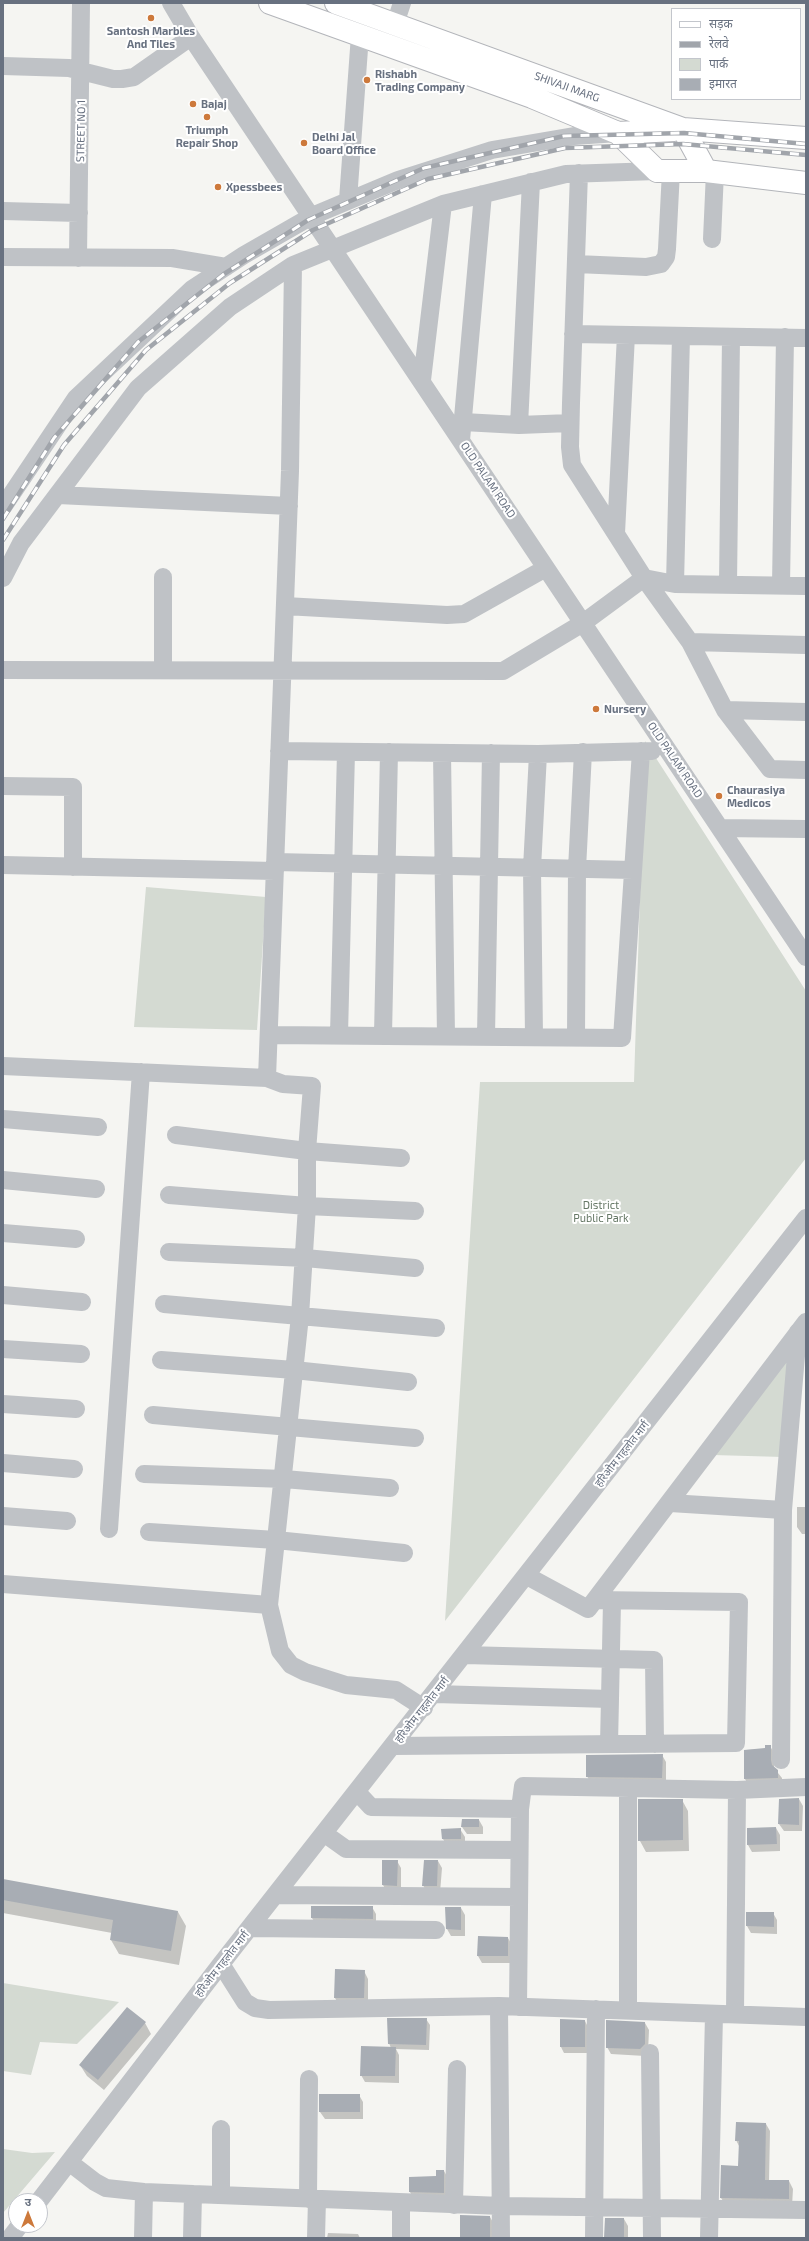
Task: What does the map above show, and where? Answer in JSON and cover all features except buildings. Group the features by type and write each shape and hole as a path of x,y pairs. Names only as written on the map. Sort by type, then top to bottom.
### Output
{"main road":[{"name":"SHIVAJI MARG","path":"270,3 532,97 618,134 664,171"},
{"name":"SHIVAJI MARG","path":"336,3 683,129 806,138"},
{"path":"618,134 683,129 710,171"},
{"path":"664,171 710,171 806,183"}],"street":[{"name":"STREET NO 1","path":"78,258 82,70 81,3"},
{"name":"OLD PALAM ROAD","path":"171,3 191,37 422,380 806,957"},
{"path":"395,24 402,3"},
{"path":"348,200 360,35"},
{"path":"3,66 82,70 113,79 134,77 191,37"},
{"path":"4,501 76,398 192,289 226,267 312,216 398,180 492,150 574,136 618,134"},
{"path":"3,578 22,543 138,388 230,307 294,265 443,204 566,174 664,171 667,249 666,257 661,264 646,267 576,264"},
{"path":"710,171 712,239"},
{"path":"579,173 570,423 570,458 572,465 644,578 690,642 725,710 770,769 806,770"},
{"path":"519,425 531,182"},
{"path":"461,440 483,194"},
{"path":"422,380 443,204"},
{"path":"3,211 79,213"},
{"path":"3,258 172,258 226,267"},
{"path":"267,1078 289,506 294,265"},
{"path":"573,334 806,338"},
{"path":"616,533 626,335"},
{"path":"675,584 681,336"},
{"path":"728,584 731,337"},
{"path":"781,585 785,337"},
{"path":"463,422 519,425 570,423"},
{"path":"58,495 289,506"},
{"path":"285,606 447,615 464,614 546,568"},
{"path":"164,577 164,670"},
{"path":"3,670 503,671 584,623 644,578 675,584 806,586"},
{"path":"690,642 806,645"},
{"path":"725,710 806,712"},
{"path":"279,751 538,754 669,751"},
{"path":"269,1035 622,1038 641,751"},
{"path":"339,1035 346,752"},
{"path":"383,1035 389,752"},
{"path":"576,1037 577,869 583,752"},
{"path":"442,753 442,866 446,1036"},
{"path":"486,1036 490,753"},
{"path":"534,1037 532,868 538,754"},
{"path":"3,786 73,787 73,867"},
{"path":"720,828 806,829"},
{"path":"3,865 73,867 275,866 344,863 633,870"},
{"path":"3,1066 267,1078 283,1084 312,1086 307,1151 307,1206 300,1316 290,1426 269,1605 280,1650 291,1665 306,1672 346,1685 396,1690 424,1708"},
{"path":"109,1529 141,1072"},
{"path":"3,1119 98,1127"},
{"path":"176,1135 307,1151 401,1158"},
{"path":"3,1180 96,1189"},
{"path":"169,1196 307,1206 415,1211"},
{"name":"हरिओम गहलोत मार्ग","path":"45,2193 221,1964 358,1793 806,1218"},
{"path":"3,1233 76,1239"},
{"path":"170,1252 304,1258 415,1268"},
{"path":"3,1295 82,1302"},
{"path":"164,1304 436,1328"},
{"path":"609,1744 612,1659 604,1601 670,1503 802,1327"},
{"path":"780,1760 783,1510 802,1327"},
{"path":"3,1349 81,1354"},
{"path":"161,1360 294,1370 408,1382"},
{"path":"3,1404 76,1409"},
{"path":"153,1415 415,1438"},
{"path":"3,1463 74,1469"},
{"path":"144,1474 284,1479 390,1488"},
{"path":"670,1503 783,1510"},
{"path":"3,1516 67,1521"},
{"path":"149,1532 276,1540 404,1553"},
{"path":"394,1746 736,1743 739,1602 604,1601 588,1609 526,1576"},
{"path":"3,1584 269,1605"},
{"path":"465,1655 654,1660 655,1744"},
{"path":"435,1694 610,1699"},
{"path":"518,2007 519,1850 520,1809 523,1786 737,1790 806,1787"},
{"path":"628,1788 628,2010"},
{"path":"735,2014 737,1790"},
{"path":"358,1793 371,1807 520,1809"},
{"path":"325,1834 346,1849 519,1850"},
{"path":"277,1894 518,1897"},
{"path":"250,1928 436,1930"},
{"path":"221,1964 245,2002 256,2008 269,2010 499,2006 806,2017"},
{"path":"499,2006 502,2206 501,2238"},
{"path":"594,2238 596,2009"},
{"path":"709,2238 708,2210 714,2014"},
{"path":"650,2053 652,2238"},
{"path":"454,2205 457,2069"},
{"path":"309,2079 313,2199 316,2238"},
{"path":"221,2129 221,2195"},
{"path":"69,2162 94,2182 106,2188 144,2192 401,2203 594,2209 806,2210"},
{"path":"144,2192 144,2238"},
{"path":"192,2194 192,2238"},
{"path":"401,2203 401,2238"}],"green space":[{"name":"District Public Park","path":"645,741 806,991 806,1158 445,1621 480,1082 634,1082"},
{"path":"146,887 266,897 257,1030 134,1027"},
{"path":"793,1346 783,1457 713,1455"},
{"path":"3,1983 119,2002 77,2044 40,2042 31,2075 3,2071"},
{"path":"3,2149 32,2153 55,2152 20,2193 8,2193 8,2207 3,2213"}],"railway":[{"path":"3,519 54,438 138,342 224,274 308,220 424,168 564,136 684,133 806,144"},
{"path":"3,540 64,445 146,350 230,283 313,230 428,179 565,148 683,144 806,155"}],"place":[{"name":"Santosh Marbles And Tiles","path":"151,18"},
{"name":"Rishabh Trading Company","path":"367,80"},
{"name":"Bajaj","path":"193,104"},
{"name":"Triumph Repair Shop","path":"207,117"},
{"name":"Delhi Jal Board Office","path":"304,143"},
{"name":"Xpessbees","path":"218,187"},
{"name":"Nursery","path":"596,709"},
{"name":"Chaurasiya Medicos","path":"719,796"}]}
